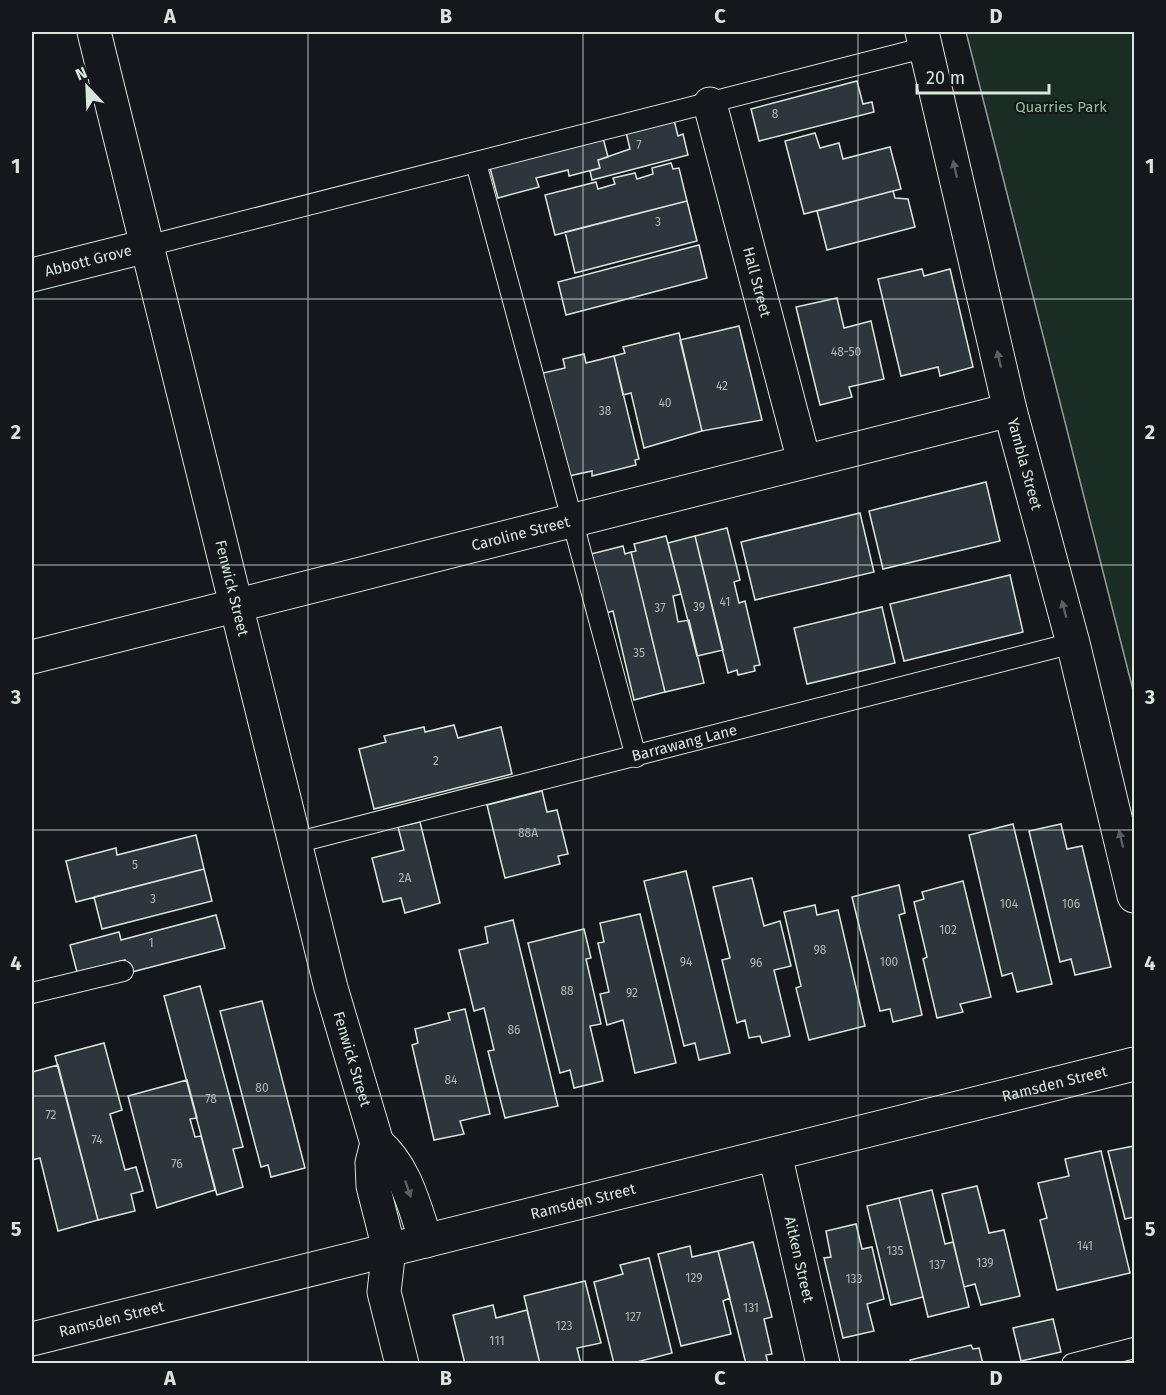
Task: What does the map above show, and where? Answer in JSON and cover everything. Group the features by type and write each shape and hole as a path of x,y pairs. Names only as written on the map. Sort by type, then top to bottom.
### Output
{"street":[{"name":"Fenwick Street","path":"94,32 331,988 377,1143 372,1163 373,1186 389,1249"},
{"name":"Yambla Street","path":"925,39 1010,410 1073,643 1134,896"},
{"name":"Hall Street","path":"710,104 804,460"},
{"name":"Abbott Grove","path":"32,275 147,246"},
{"name":"Caroline Street","path":"32,657 804,460 1010,410"},
{"name":"Ramsden Street","path":"32,1339 1134,1064"},
{"name":"Fenwick Street","path":"377,1143 389,1154 404,1179 426,1241"},
{"name":"Aitken Street","path":"775,1154 823,1364"},
{"path":"389,1249 384,1292 402,1364"}],"lane":[{"path":"147,246 710,104 925,39"},
{"path":"476,163 636,757"},
{"name":"Barrawang Lane","path":"295,843 1073,643"},
{"path":"32,993 123,971"},
{"path":"1072,1364 1134,1347"}],"green space":[{"name":"Quarries Park","path":"966,32 1134,32 1134,694"}],"building":[{"path":"857,81 863,104 872,102 874,112 759,141 751,109"},
{"path":"674,120 678,136 683,134 688,155 592,180 590,171 600,168 598,160 630,149 626,132"},
{"path":"815,133 820,148 839,143 843,159 890,147 901,189 804,214 785,141"},
{"path":"603,138 608,157 598,160 600,168 569,176 568,170 536,178 539,187 498,198 490,168"},
{"path":"671,163 673,169 679,168 687,201 555,235 545,195 596,182 598,189 615,184 613,178 635,173 637,179 653,174 652,168"},
{"path":"893,191 895,198 908,199 915,227 827,250 817,211"},
{"path":"687,201 697,241 575,273 565,232"},
{"path":"699,245 707,278 566,315 558,282"},
{"path":"922,269 924,276 950,269 973,367 940,376 938,367 901,376 878,279"},
{"path":"837,298 844,328 871,321 884,379 849,387 852,397 820,405 796,307"},
{"path":"739,326 762,420 702,431 680,340"},
{"path":"679,333 702,431 644,448 631,393 623,395 614,356 625,353 623,347"},
{"path":"584,354 586,363 614,356 639,459 635,460 636,465 592,476 592,471 564,477 539,374 565,368 563,359"},
{"path":"986,482 1000,541 883,569 869,511"},
{"path":"860,513 874,572 755,600 741,542"},
{"path":"727,528 740,580 734,582 739,603 745,601 760,665 754,666 755,671 738,675 737,670 728,673 695,536"},
{"path":"666,536 681,594 673,596 678,622 689,620 704,683 665,692 631,552 636,551 634,544"},
{"path":"695,536 723,650 697,656 668,543"},
{"path":"623,546 625,554 631,552 665,692 634,700 613,611 606,613 591,554"},
{"path":"1010,575 1023,632 904,661 890,604"},
{"path":"882,607 895,663 807,684 794,628"},
{"path":"454,725 458,738 501,727 512,774 374,809 359,749 386,742 384,736 424,727 425,732"},
{"path":"542,791 547,812 557,810 568,854 558,856 560,864 505,878 487,805"},
{"path":"420,822 440,903 405,913 401,898 383,902 372,858 404,850 398,827"},
{"path":"1013,824 1052,984 1017,992 1012,973 1002,976 969,835"},
{"path":"1061,824 1067,849 1082,846 1111,967 1075,975 1071,959 1060,962 1029,831"},
{"path":"196,835 204,869 76,902 66,861 116,848 117,855"},
{"path":"204,869 212,901 102,929 94,897"},
{"path":"686,871 730,1053 699,1060 695,1043 684,1046 644,881"},
{"path":"752,878 764,926 780,921 791,966 774,970 790,1036 762,1043 760,1036 749,1038 745,1020 737,1023 722,960 730,958 713,887"},
{"path":"963,881 991,997 960,1004 963,1012 937,1018 923,959 927,957 914,902 924,899 922,892"},
{"path":"899,885 905,913 899,915 922,1015 893,1022 890,1009 880,1011 852,897"},
{"path":"815,905 817,915 838,910 865,1026 809,1040 796,988 801,986 784,912"},
{"path":"640,914 676,1063 635,1073 623,1020 607,1025 600,994 609,992 598,943 604,942 600,923"},
{"path":"216,915 225,948 128,973 125,960 77,972 70,945 119,932 121,940"},
{"path":"513,920 558,1106 505,1118 488,1051 494,1050 484,1008 474,1011 459,950 488,943 485,927"},
{"path":"584,929 591,958 586,959 601,1024 590,1026 603,1081 574,1088 570,1070 560,1073 528,943"},
{"path":"200,986 243,1147 233,1149 243,1187 217,1195 164,996"},
{"path":"262,1001 305,1168 271,1177 268,1165 261,1167 220,1011"},
{"path":"465,1009 490,1114 460,1121 464,1134 434,1140 412,1045 418,1043 415,1029 450,1020 448,1013"},
{"path":"104,1043 122,1110 110,1114 125,1170 136,1167 143,1191 131,1194 135,1211 98,1220 55,1056"},
{"path":"58,1065 98,1220 58,1231 40,1158 32,1160 32,1072"},
{"path":"187,1080 197,1118 190,1119 195,1137 201,1136 215,1190 157,1208 128,1096"},
{"path":"1134,1146 1134,1217 1125,1219 1108,1151"},
{"path":"1101,1151 1130,1273 1057,1290 1040,1220 1047,1218 1038,1183 1069,1176 1065,1159"},
{"path":"977,1186 989,1233 1004,1230 1020,1296 981,1305 975,1284 964,1287 942,1194"},
{"path":"932,1190 945,1244 953,1242 969,1307 928,1317 899,1198"},
{"path":"899,1198 923,1297 891,1305 867,1206"},
{"path":"856,1224 862,1249 872,1247 884,1299 867,1304 874,1331 843,1338 824,1258 831,1257 826,1231"},
{"path":"753,1242 772,1317 764,1319 772,1354 766,1355 768,1364 746,1364 718,1251"},
{"path":"690,1246 692,1257 718,1251 730,1298 723,1301 731,1334 681,1346 658,1254"},
{"path":"649,1258 672,1353 629,1364 614,1364 594,1282 623,1274 620,1265"},
{"path":"585,1281 601,1343 577,1348 581,1364 540,1364 524,1296"},
{"path":"493,1305 496,1318 527,1310 540,1364 465,1364 453,1315"},
{"path":"1053,1319 1061,1352 1021,1361 1013,1328"},
{"path":"971,1345 973,1349 979,1348 983,1364 911,1364 910,1360"}]}
